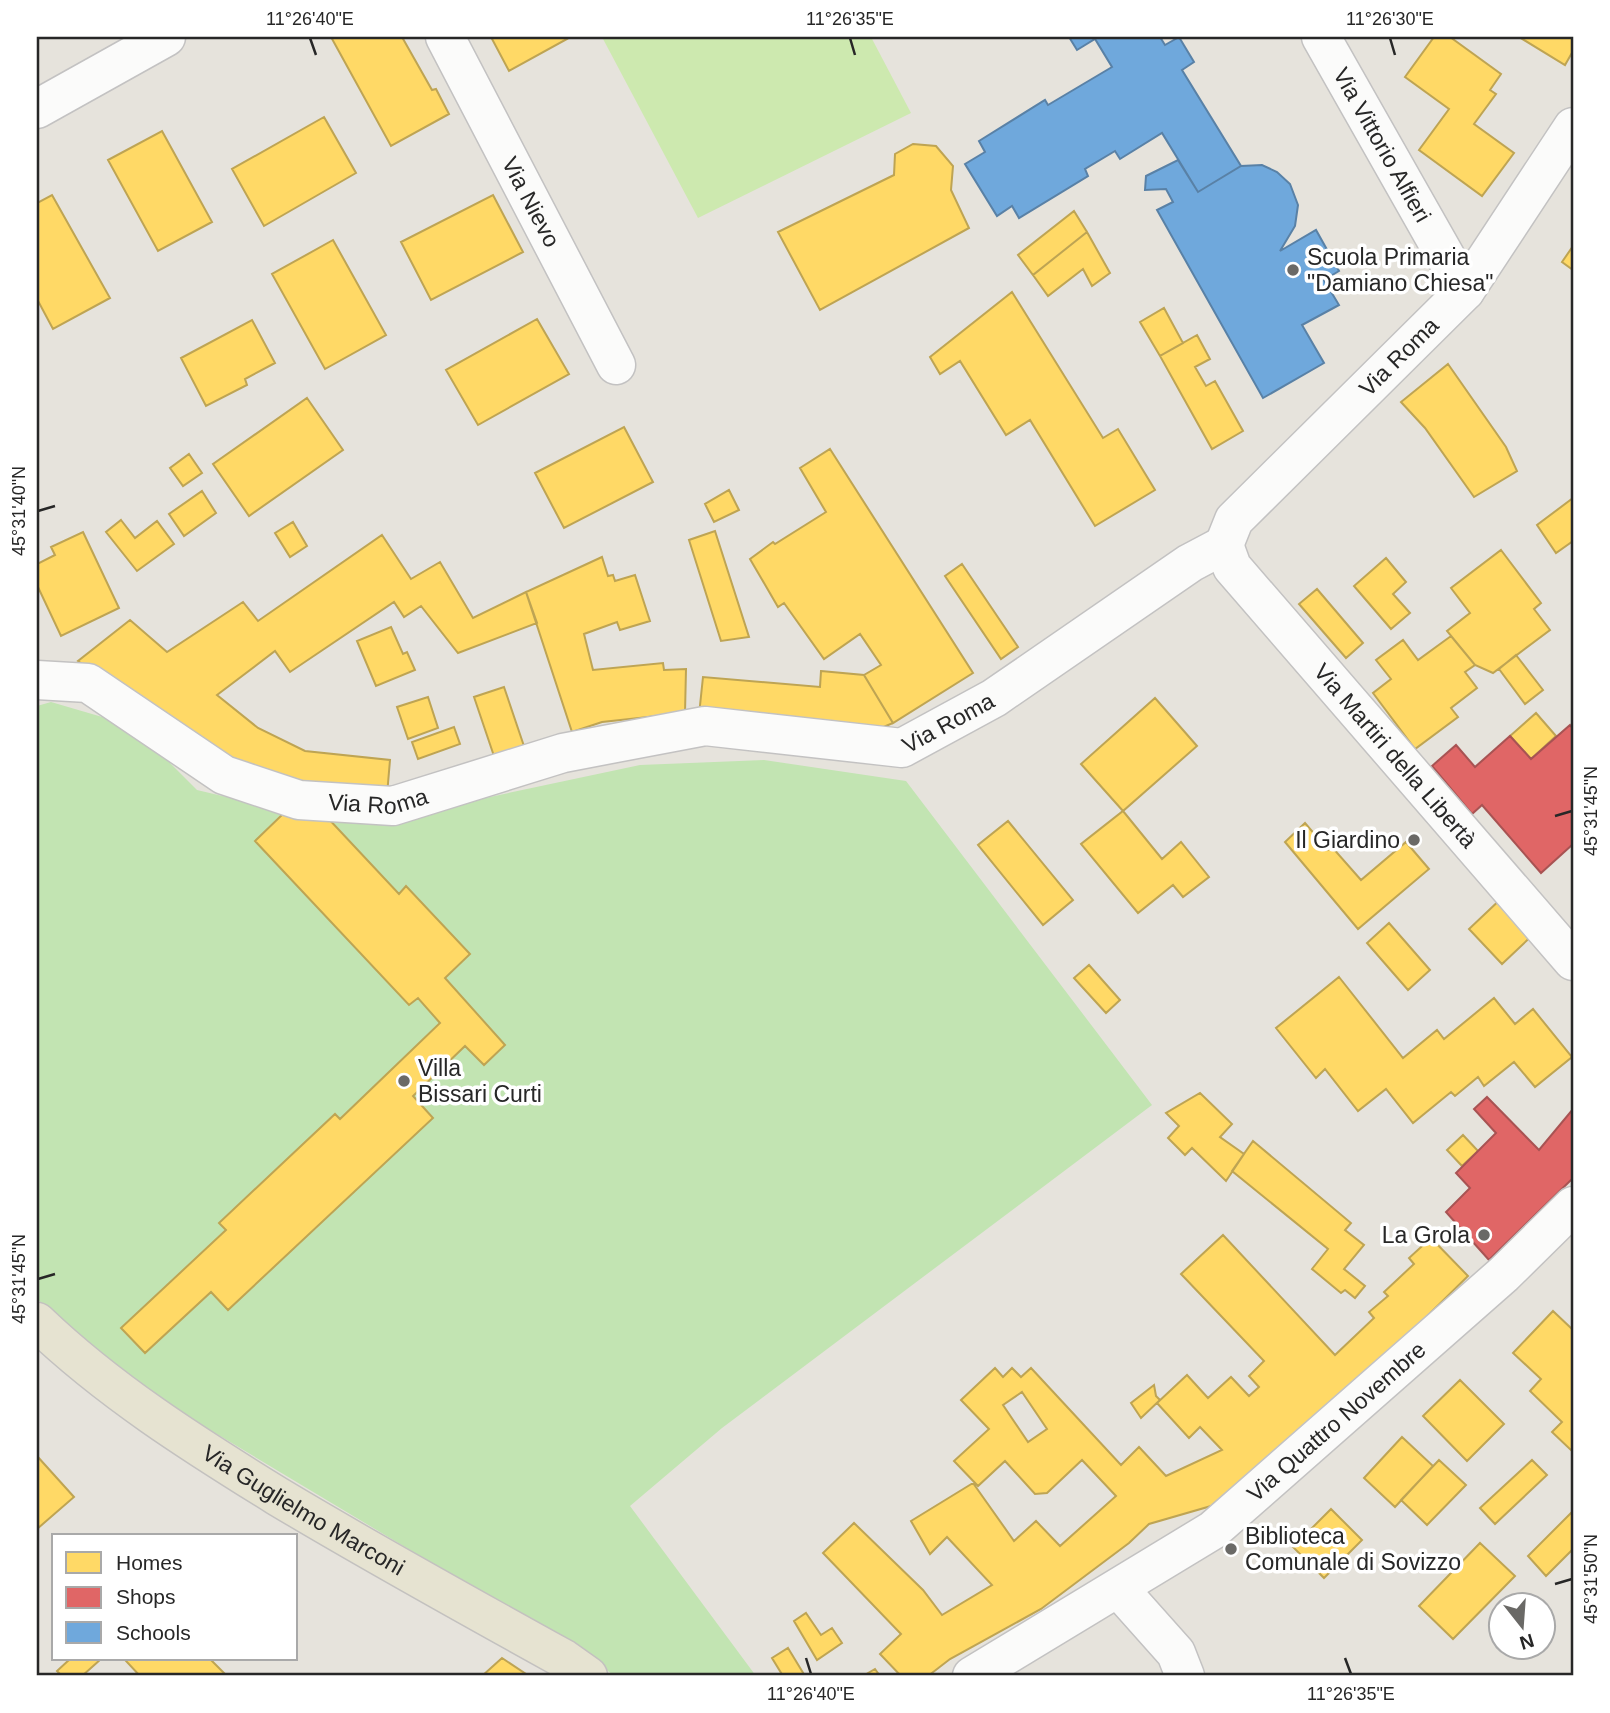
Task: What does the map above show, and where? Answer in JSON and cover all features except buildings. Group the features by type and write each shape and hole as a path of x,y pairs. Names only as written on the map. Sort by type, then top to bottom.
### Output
{"main road":[{"name":"Via Guglielmo Marconi","path":"37,1322 60,1344 178,1436 368,1551 564,1659 588,1676"}],"street":[{"path":"37,109 166,37"},
{"name":"Via Nievo","path":"445,37 616,365"},
{"name":"Via Vittorio Alfieri","path":"1321,37 1465,291"},
{"name":"Via Roma","path":"37,680 88,683 224,775 299,800 393,806 563,753 705,726 902,748 994,698 1191,563 1224,545 1234,520 1465,291 1573,127"},
{"name":"Via Martiri della Libertà","path":"1224,545 1233,567 1573,961"},
{"name":"Via Quattro Novembre","path":"972,1676 1119,1589 1224,1521 1504,1274 1573,1206"},
{"path":"1119,1589 1181,1665"}],"green space":[{"path":"602,37 871,37 911,113 698,218"},
{"path":"51,702 133,726 197,790 286,811 386,819 640,765 764,760 906,781 1152,1105 722,1428 630,1506 756,1676 615,1676 580,1652 165,1403 76,1335 37,1299 37,706"}],"place":[{"name":"Scuola Primaria \"Damiano Chiesa\"","path":"1293,270"},
{"name":"Il Giardino","path":"1414,840"},
{"name":"Villa Bissari Curti","path":"404,1081"},
{"name":"La Grola","path":"1484,1235"},
{"name":"Biblioteca Comunale di Sovizzo","path":"1231,1549"}]}
